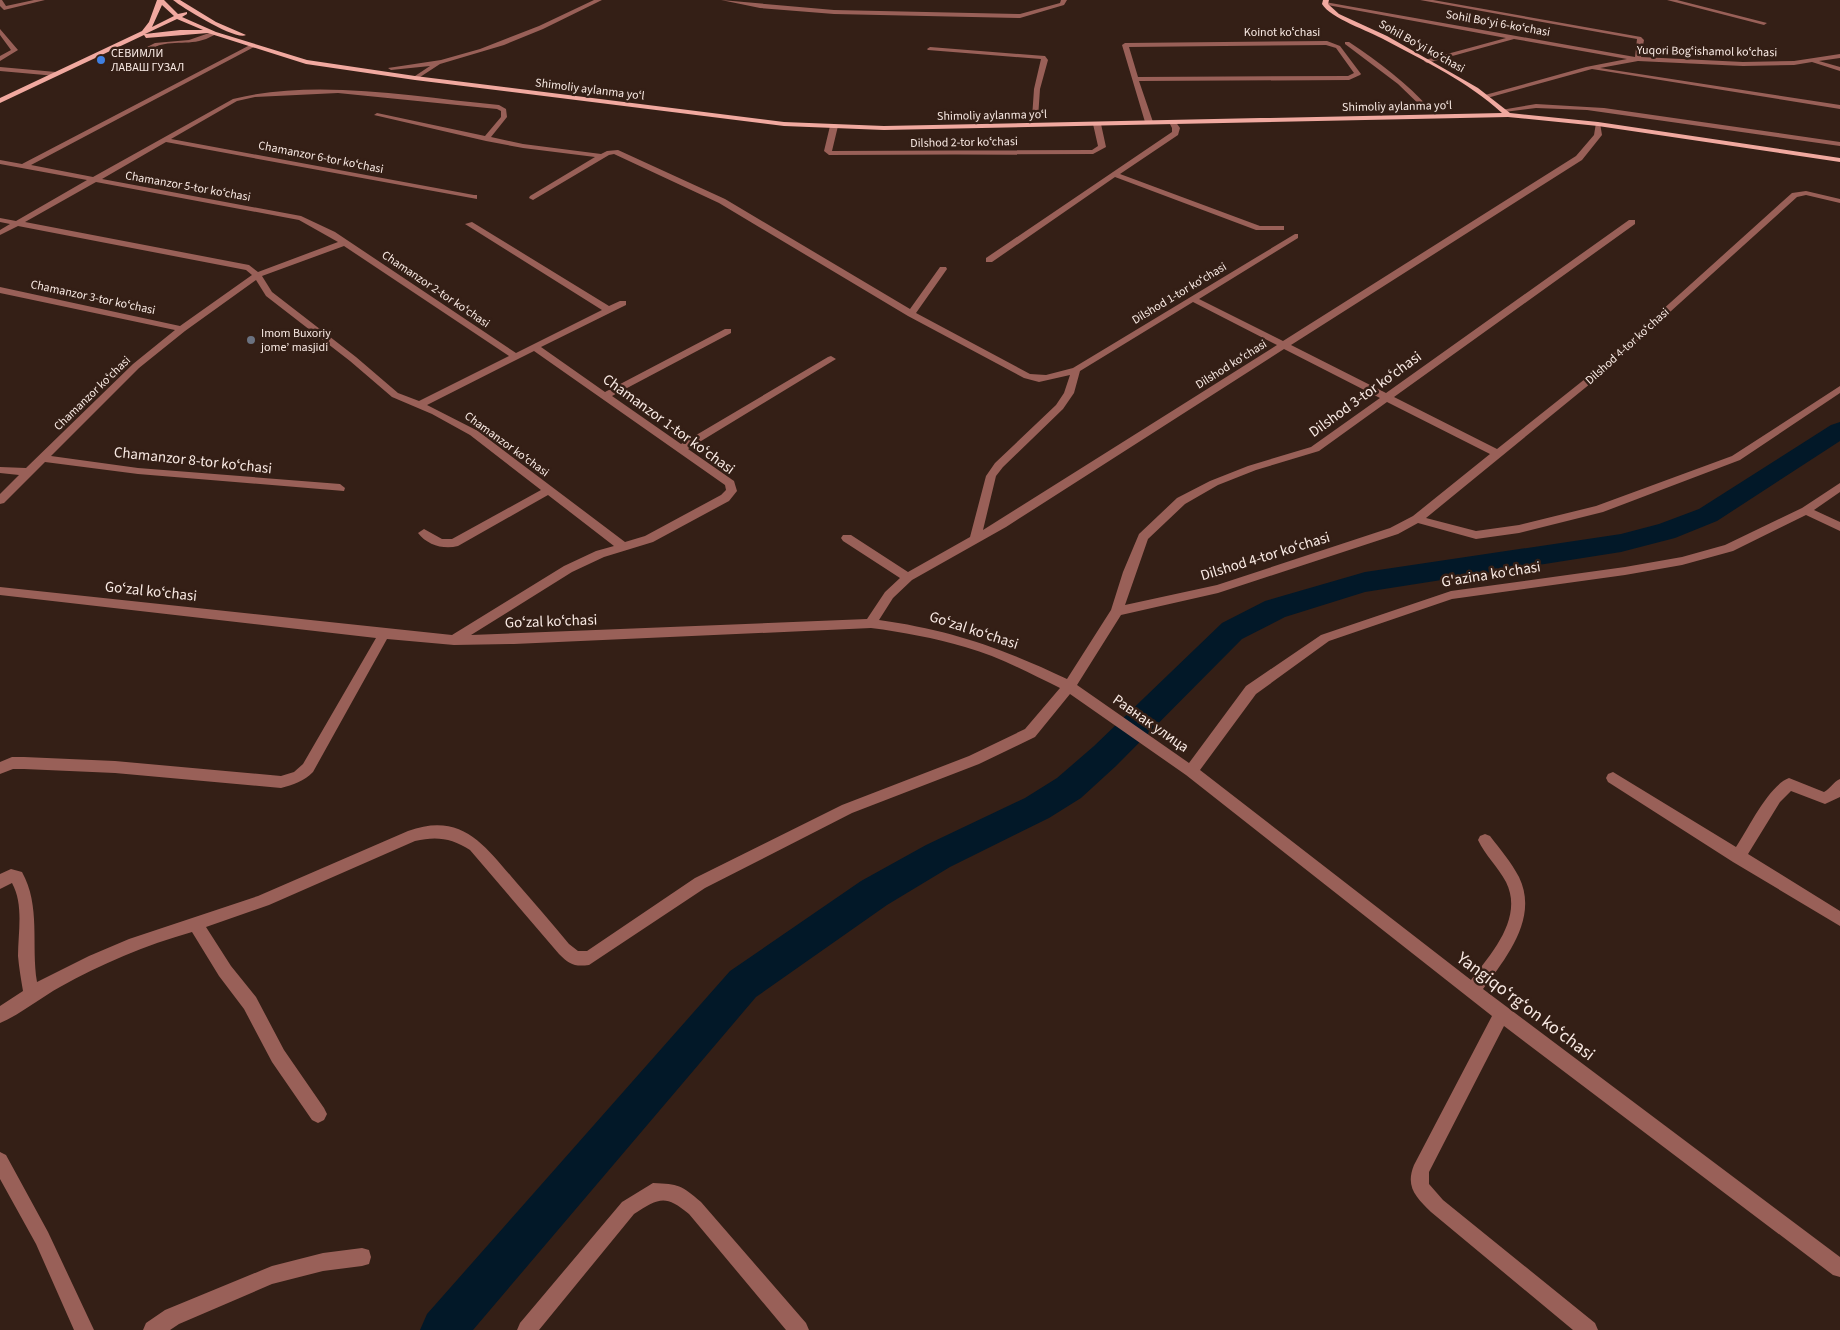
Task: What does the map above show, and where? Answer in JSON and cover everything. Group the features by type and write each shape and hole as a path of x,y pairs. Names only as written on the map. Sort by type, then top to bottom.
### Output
{"main road":[{"name":"Shimoliy aylanma yoʻl","path":"160,0 178,17 214,33 306,62 414,78 784,124 884,128 1097,124 1148,119 1173,122 1506,113 1598,124 1840,160"},
{"path":"143,34 152,22 160,0"},
{"name":"Shimoliy aylanma yoʻl","path":"176,0 214,23 263,42 309,55 391,68 761,114 868,121 1035,118 1148,119 1429,112 1506,113 1641,125 1840,155"},
{"name":"Sohil Boʻyi koʻchasi","path":"1325,2 1335,14 1384,36 1487,96 1506,113"},
{"path":"0,101 192,10"},
{"path":"134,38 180,32 214,33"},
{"path":"685,112 689,105"}],"street":[{"path":"0,2 2,8 42,0"},
{"path":"414,78 442,62 535,32 599,0"},
{"path":"724,0 760,6 1020,16 1051,9 1062,4 1064,0"},
{"path":"1423,0 1633,36 1642,40 1638,60"},
{"path":"1670,0 1764,23"},
{"name":"Sohil Boʻyi 6-koʻchasi","path":"1325,2 1638,60"},
{"path":"0,31 15,50 0,60 2,70 56,74"},
{"path":"128,58 157,44 190,42 214,33"},
{"path":"1427,61 1515,37"},
{"path":"142,60 177,43"},
{"name":"Koinot koʻchasi","path":"1136,79 1349,78 1358,74 1338,47 1327,43 1126,45 1136,79 1148,119"},
{"path":"1347,43 1393,74 1412,91 1429,112"},
{"path":"22,166 252,46"},
{"path":"930,49 1043,57 1045,60 1037,89 1035,118"},
{"name":"Yuqori Bogʻishamol koʻchasi","path":"1487,96 1588,68 1638,60 1743,64 1794,63 1840,56"},
{"path":"1811,60 1840,69"},
{"path":"391,68 442,62"},
{"path":"1588,68 1840,107"},
{"path":"0,233 234,100 244,97 262,94 338,91 499,107 504,110 504,117 486,139"},
{"path":"1506,113 1520,106 1553,106 1609,111 1700,122 1840,144"},
{"name":"Dilshod 1-tor koʻchasi","path":"377,115 523,146 602,156 610,152 616,152 722,201 911,314 1027,376 1039,379 1076,370 1295,236"},
{"path":"989,260 1175,133 1176,128 1173,122"},
{"name":"Dilshod 2-tor koʻchasi","path":"834,126 829,153 904,154 1093,152 1102,148 1097,124"},
{"name":"Dilshod koʻchasi","path":"871,623 889,595 908,577 975,540 1579,158 1598,135 1598,124"},
{"name":"Chamanzor 6-tor koʻchasi","path":"165,140 474,197"},
{"path":"533,198 602,156"},
{"name":"Chamanzor 5-tor koʻchasi","path":"0,162 90,181 284,214 316,224 343,243"},
{"path":"1114,174 1258,228 1272,230 1281,228"},
{"name":"Dilshod 4-tor koʻchasi","path":"1117,611 1218,589 1394,531 1417,519 1592,377 1795,195 1806,193 1840,201"},
{"path":"0,220 248,268 257,275"},
{"name":"Dilshod 3-tor koʻchasi","path":"0,1015 31,993 89,963 156,936 241,909 413,835 432,830 463,837 476,846 564,949 575,959 589,958 700,883 847,809 974,760 1030,733 1069,686 1117,611 1129,572 1143,537 1182,501 1214,483 1252,468 1315,449 1632,222"},
{"path":"469,224 609,310"},
{"name":"Chamanzor koʻchasi","path":"0,500 136,366 182,329 257,275 343,243"},
{"name":"Chamanzor 2-tor koʻchasi","path":"343,243 515,356"},
{"path":"911,314 943,269"},
{"name":"Chamanzor koʻchasi","path":"257,275 269,294 353,358 395,395 419,405 474,434 623,546"},
{"name":"Chamanzor 3-tor koʻchasi","path":"0,290 182,329"},
{"path":"1194,299 1498,454"},
{"path":"419,405 623,303"},
{"path":"604,396 728,331"},
{"name":"Chamanzor 1-tor koʻchasi","path":"536,348 730,483 732,491 725,498 649,539 623,546"},
{"path":"680,449 831,359"},
{"path":"975,540 991,476 999,465 1060,407 1069,393 1076,370"},
{"path":"1417,519 1476,535 1519,529 1599,509 1736,458 1840,389"},
{"name":"Chamanzor 8-tor koʻchasi","path":"44,458 138,471 340,488"},
{"path":"0,470 29,472"},
{"name":"G'azina ko'chasi","path":"1191,771 1251,690 1325,638 1450,595 1625,571 1682,561 1729,548 1806,511 1840,487"},
{"path":"424,533 438,542 445,544 454,543 549,490"},
{"path":"1806,511 1840,527"},
{"path":"847,538 908,577"},
{"path":"454,640 568,569 623,546"},
{"name":"Goʻzal koʻchasi","path":"0,591 384,634 454,640 871,623 918,630 969,642 1017,661 1069,686 1091,700"},
{"path":"0,768 12,763 24,763 115,767 281,782 291,780 301,775 308,768 384,634"},
{"name":"Равнак улица","path":"1091,700 1191,771"},
{"name":"Yangiqoʻrgʻon koʻchasi","path":"1191,771 1502,1014 1840,1268"},
{"path":"1613,778 1840,919"},
{"path":"1738,857 1775,798 1789,784 1825,798 1835,793 1840,785"},
{"path":"1472,991 1500,952 1518,916 1519,902 1514,882 1485,840"},
{"path":"0,882 12,876 17,876 20,882 28,920 26,954 31,993"},
{"path":"196,923 225,971 250,1003 278,1056 318,1114"},
{"path":"1502,1014 1420,1171 1420,1188 1437,1206 1588,1330"},
{"path":"0,1161 42,1238 84,1330"},
{"path":"527,1330 628,1208 653,1192 677,1193 695,1208 799,1330"},
{"path":"153,1330 172,1317 272,1274 323,1262 362,1257"}],"waterway":[{"path":"443,1330 743,984 874,893 938,856 1037,808 1069,788 1105,756 1232,631 1275,609 1365,582 1621,543 1666,531 1708,515 1840,430"}],"place":[{"name":"СЕВИМЛИ ЛАВАШ ГУЗАЛ","path":"101,60"},
{"name":"Imom Buxoriy jome’ masjidi","path":"251,340"}]}
